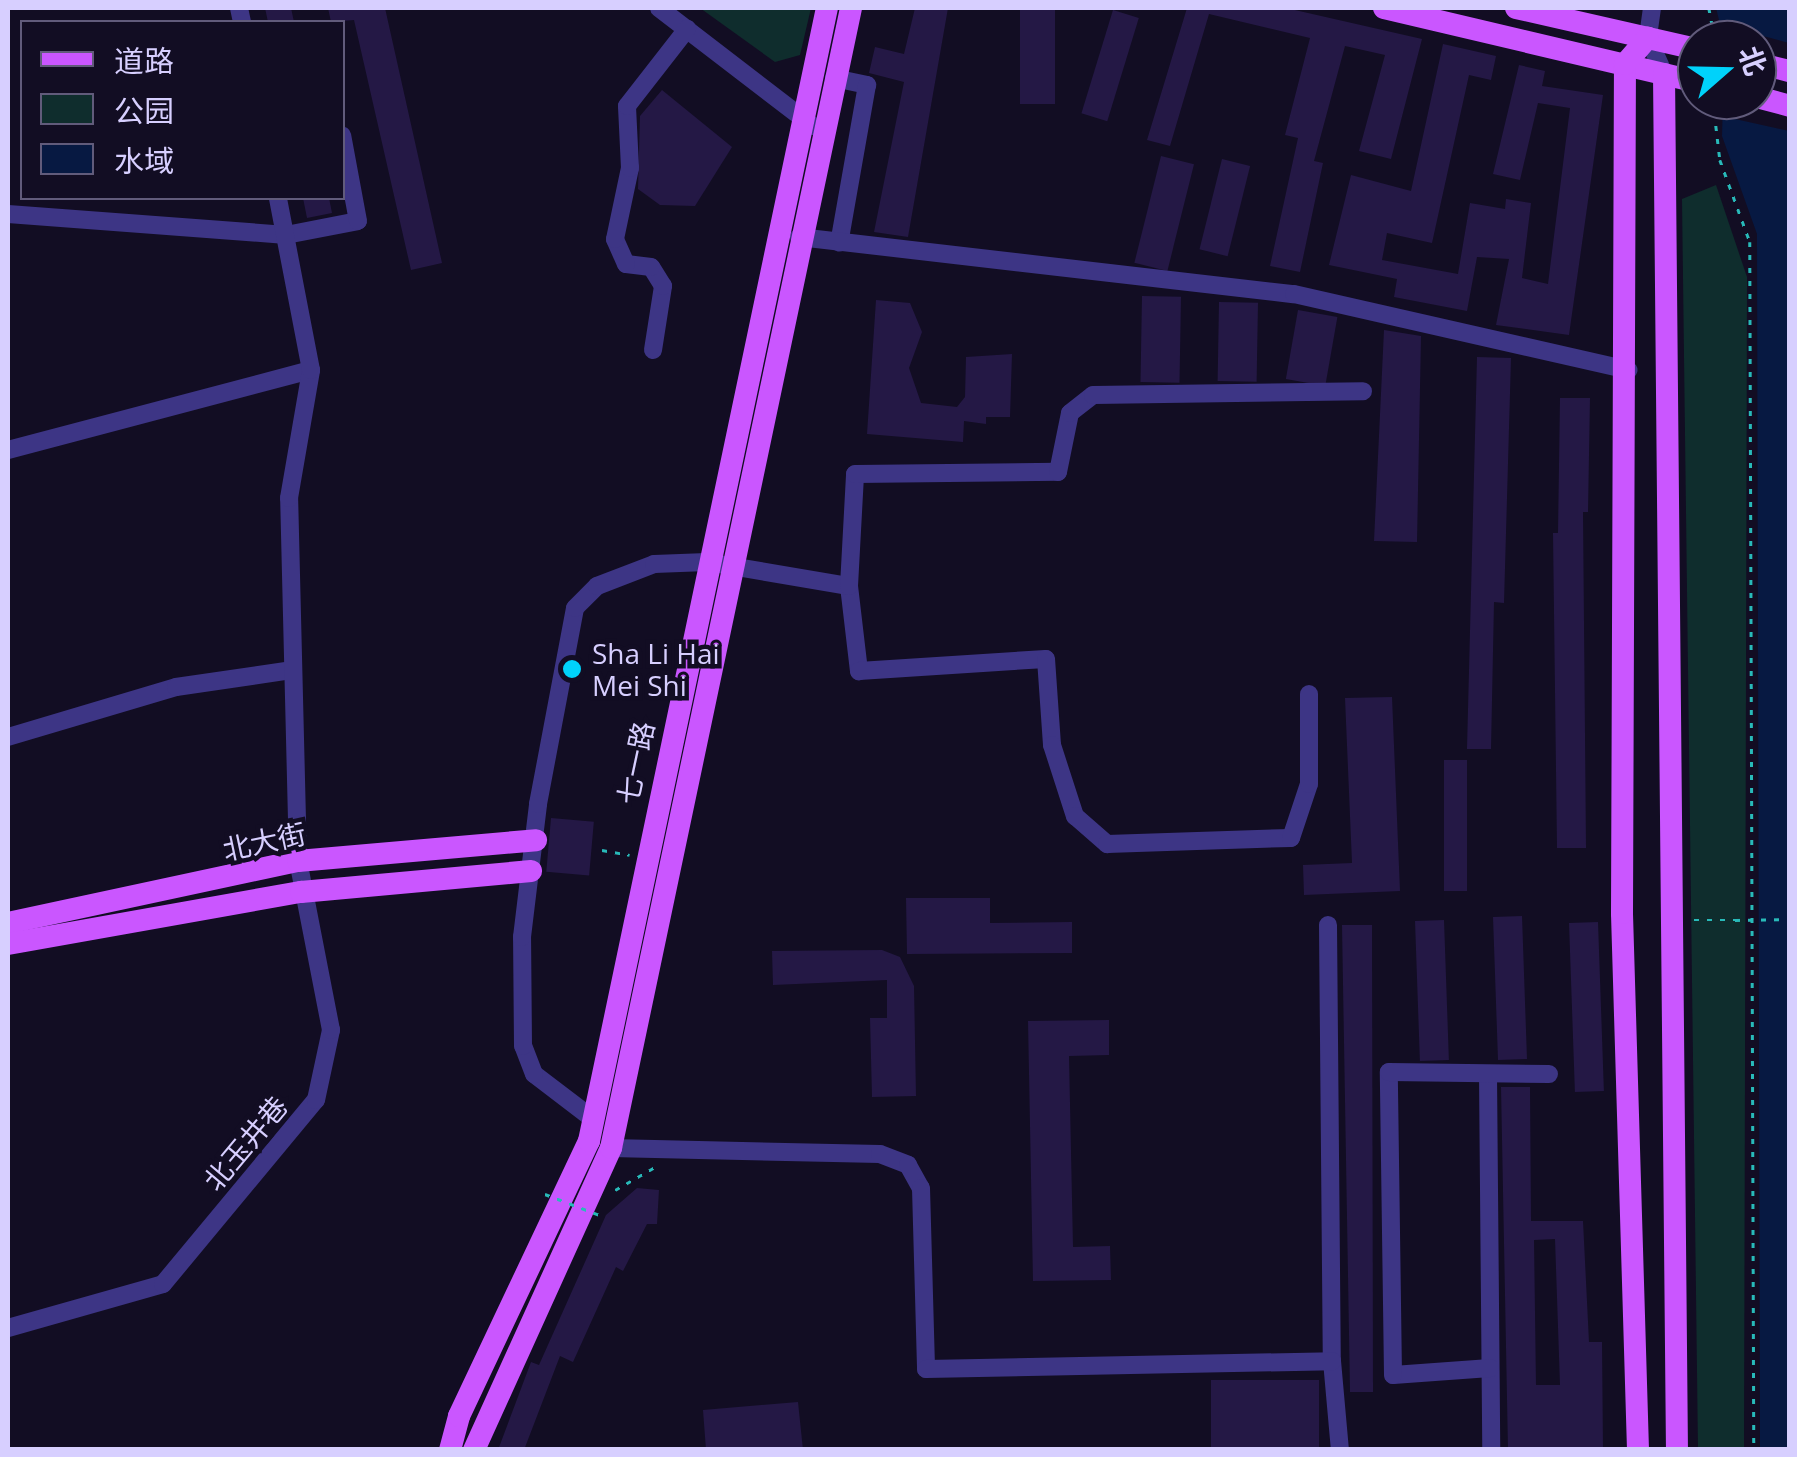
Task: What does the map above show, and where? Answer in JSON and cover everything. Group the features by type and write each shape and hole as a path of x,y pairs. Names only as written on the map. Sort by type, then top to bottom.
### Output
{"main road":[{"name":"七一路","path":"450,1450 593,1119 707,562 827,8"},
{"name":"七一路","path":"474,1450 611,1148 821,132 851,8"},
{"path":"1384,8 1677,77"},
{"path":"1516,8 1677,45"},
{"path":"1638,1450 1622,913 1628,370 1625,64 1648,38"},
{"path":"1664,74 1677,1450"},
{"name":"北大街","path":"8,924 298,861 536,840"},
{"name":"北大街","path":"8,944 301,892 532,870"}],"street":[{"path":"659,8 821,132"},
{"path":"1652,8 1648,38 1664,74"},
{"path":"653,350 662,286 651,267 626,264 615,239 630,168 627,106 688,29"},
{"path":"834,78 867,84 839,243"},
{"path":"8,214 286,235 358,220 345,151"},
{"path":"8,450 312,370 278,200"},
{"path":"799,237 1294,294 1628,370"},
{"name":"北玉井巷","path":"8,1328 163,1284 316,1100 331,1030 298,861 289,498 312,370"},
{"path":"1309,694 1309,784 1291,838 1107,844 1075,816 1052,745 1046,659 859,671 849,586 855,474 1058,472 1070,413 1093,395 1363,391"},
{"path":"593,1119 534,1074 523,1046 522,937 575,608 597,586 654,564 707,562 849,586"},
{"path":"8,737 176,687 293,670"},
{"path":"1328,926 1332,1362 1340,1450"},
{"path":"1490,1368 1393,1375 1389,1072 1550,1074"},
{"path":"1488,1074 1491,1450"},
{"path":"611,1148 880,1154 908,1165 922,1188 926,1369 1332,1362"}],"path":[{"path":"1715,120 1720,160 1750,242 1754,1450"},
{"path":"602,850 647,858"},
{"path":"1672,921 1790,919"},
{"path":"546,1194 602,1216 613,1192 655,1168 661,1149"}],"green space":[{"path":"700,8 811,8 800,55 775,62"},
{"path":"1716,185 1747,277 1744,1450 1698,1449 1682,199"}],"water":[{"path":"1716,8 1789,8 1789,1449 1760,1449 1757,234 1722,136 1722,120 1777,120 1777,20 1719,20"}],"pier":[{"path":"1777,40 1789,43 1789,131 1740,120 1777,120"}],"building":[{"path":"265,8 291,8 294,20 268,20"},
{"path":"328,8 385,8 442,263 411,270 354,20 331,20"},
{"path":"915,8 948,8 908,237 874,232 904,82 869,73 875,47 904,54"},
{"path":"1020,8 1055,8 1055,104 1020,104"},
{"path":"1187,8 1286,8 1422,39 1391,159 1359,151 1385,55 1345,46 1314,161 1323,163 1300,272 1270,266 1298,138 1285,135 1310,38 1209,14 1170,146 1147,140"},
{"path":"1113,10 1139,18 1107,121 1081,113"},
{"path":"1443,44 1496,56 1491,80 1469,75 1432,243 1387,233 1382,260 1458,274 1470,203 1505,209 1506,199 1531,203 1522,278 1548,284 1570,108 1538,103 1520,180 1493,174 1519,65 1545,71 1542,86 1603,95 1569,335 1496,325 1509,259 1477,257 1467,311 1394,297 1397,279 1329,265 1351,175 1411,191"},
{"path":"662,90 732,147 695,206 660,205 638,189 640,116"},
{"path":"1161,156 1194,164 1167,271 1134,263"},
{"path":"1222,159 1250,166 1228,256 1200,249"},
{"path":"303,200 329,200 332,213 307,218"},
{"path":"1142,296 1181,297 1179,383 1140,382"},
{"path":"876,300 910,303 922,332 909,368 921,403 957,407 965,397 966,357 1012,354 1010,417 986,417 986,424 964,421 963,442 867,434"},
{"path":"1219,302 1258,303 1257,382 1218,381"},
{"path":"1298,310 1337,317 1325,386 1286,379"},
{"path":"1384,330 1421,336 1417,542 1374,541"},
{"path":"1477,357 1511,358 1504,603 1494,602 1491,749 1467,749"},
{"path":"1560,398 1590,398 1588,512 1583,512 1586,848 1557,848 1553,533 1558,533"},
{"path":"1392,697 1400,891 1304,895 1303,865 1352,863 1345,698"},
{"path":"1444,760 1467,760 1467,891 1444,891"},
{"path":"551,818 594,822 589,876 546,872"},
{"path":"906,898 990,898 990,923 1072,922 1072,953 907,954"},
{"path":"1522,916 1527,1059 1498,1060 1493,917"},
{"path":"1444,920 1449,1060 1420,1061 1415,921"},
{"path":"1598,922 1604,1091 1575,1092 1569,923"},
{"path":"1342,925 1372,925 1373,1392 1350,1392"},
{"path":"882,950 900,957 914,986 916,1096 872,1097 870,1018 887,1018 887,980 773,985 772,951"},
{"path":"1109,1020 1109,1055 1069,1056 1073,1247 1110,1246 1111,1280 1033,1281 1028,1021"},
{"path":"1501,1087 1530,1087 1531,1221 1583,1221 1589,1342 1602,1342 1603,1450 1508,1450","holes":["1555,1239 1560,1385 1536,1385 1534,1240"]},
{"path":"637,1188 659,1190 657,1224 647,1224 623,1271 616,1267 573,1362 560,1356 524,1450 498,1450 531,1362 539,1365 606,1215"},
{"path":"1211,1380 1319,1380 1319,1450 1211,1450"},
{"path":"798,1402 803,1450 706,1450 703,1410"}],"place":[{"name":"Sha Li Hai Mei Shi","path":"572,669"}]}
